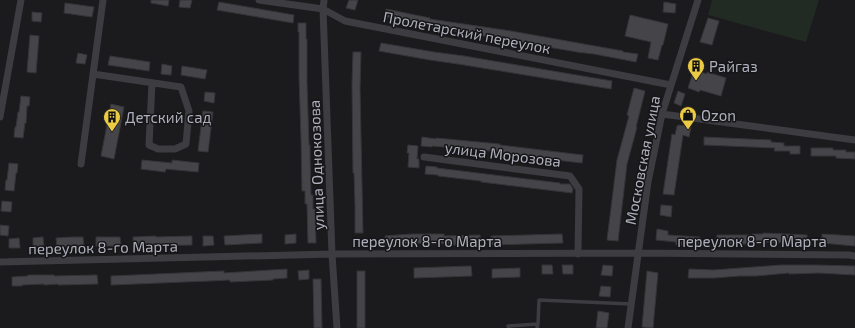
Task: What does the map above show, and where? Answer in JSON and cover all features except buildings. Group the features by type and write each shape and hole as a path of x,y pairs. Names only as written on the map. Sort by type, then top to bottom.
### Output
{"street":[{"path":"0,117 21,0"},
{"path":"81,164 103,0"},
{"name":"Пролетарский переулок","path":"259,0 323,9 345,21 671,85"},
{"name":"улица Однокозова","path":"324,0 323,9 336,328"},
{"name":"Московская улица","path":"628,328 648,182 662,114 698,0"},
{"path":"93,74 181,87 189,111 186,144 175,149 158,149 149,145 152,83"},
{"path":"662,114 855,140"},
{"name":"улица Морозова","path":"424,156 570,176 579,189 578,254"},
{"name":"переулок 8-го Марта","path":"0,262 332,254 638,253 855,256"}],"lane":[{"path":"509,328 508,326 538,326 539,300 631,304"}],"shaded area":[{"path":"712,0 819,0 806,42 708,15"}],"place":[{"name":"Райгаз","path":"696,81"},
{"name":"Ozon","path":"688,130"},
{"name":"Детский сад","path":"112,132"}]}
